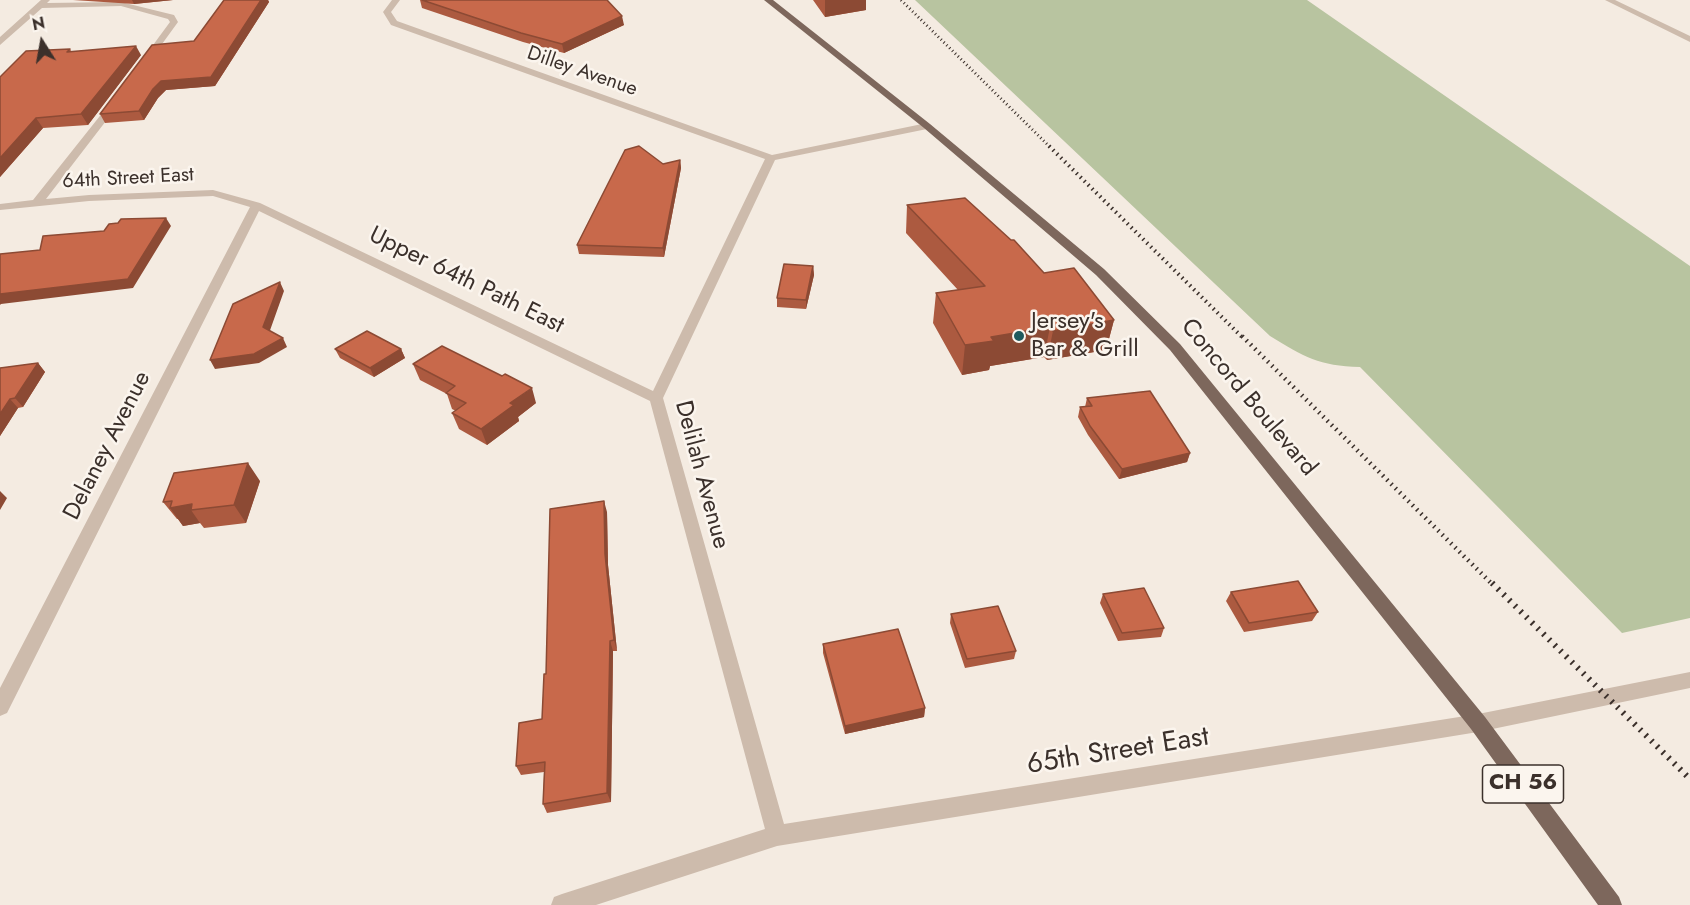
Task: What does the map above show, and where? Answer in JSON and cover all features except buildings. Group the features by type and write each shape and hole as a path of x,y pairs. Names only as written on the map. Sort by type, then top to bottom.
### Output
{"main road":[{"name":"Concord Boulevard","path":"768,0 927,126 1100,272 1175,347 1478,723 1611,905"}],"street":[{"name":"Dilley Avenue","path":"396,0 387,12 394,23 419,34 771,158"},
{"path":"1609,0 1690,39"},
{"path":"0,42 43,3 121,4 171,17 174,22 143,65"},
{"path":"37,203 122,93"},
{"path":"771,158 927,126"},
{"name":"Delilah Avenue","path":"771,158 656,398 777,836"},
{"name":"64th Street East","path":"0,207 213,193 256,205"},
{"name":"Upper 64th Path East","path":"256,205 656,398"},
{"name":"Delaney Avenue","path":"0,707 256,205"},
{"name":"65th Street East","path":"562,905 777,836 1478,723 1690,680"}],"green space":[{"path":"915,0 1307,0 1690,266 1690,618 1622,633 1360,367 1333,365 1312,359 1270,336"}],"railway":[{"path":"901,0 1050,147"},
{"path":"1049,146 1243,338"},
{"path":"1242,336 1493,585"},
{"path":"1492,583 1690,779"}],"place":[{"name":"Jersey's Bar & Grill","path":"1019,336"}]}
